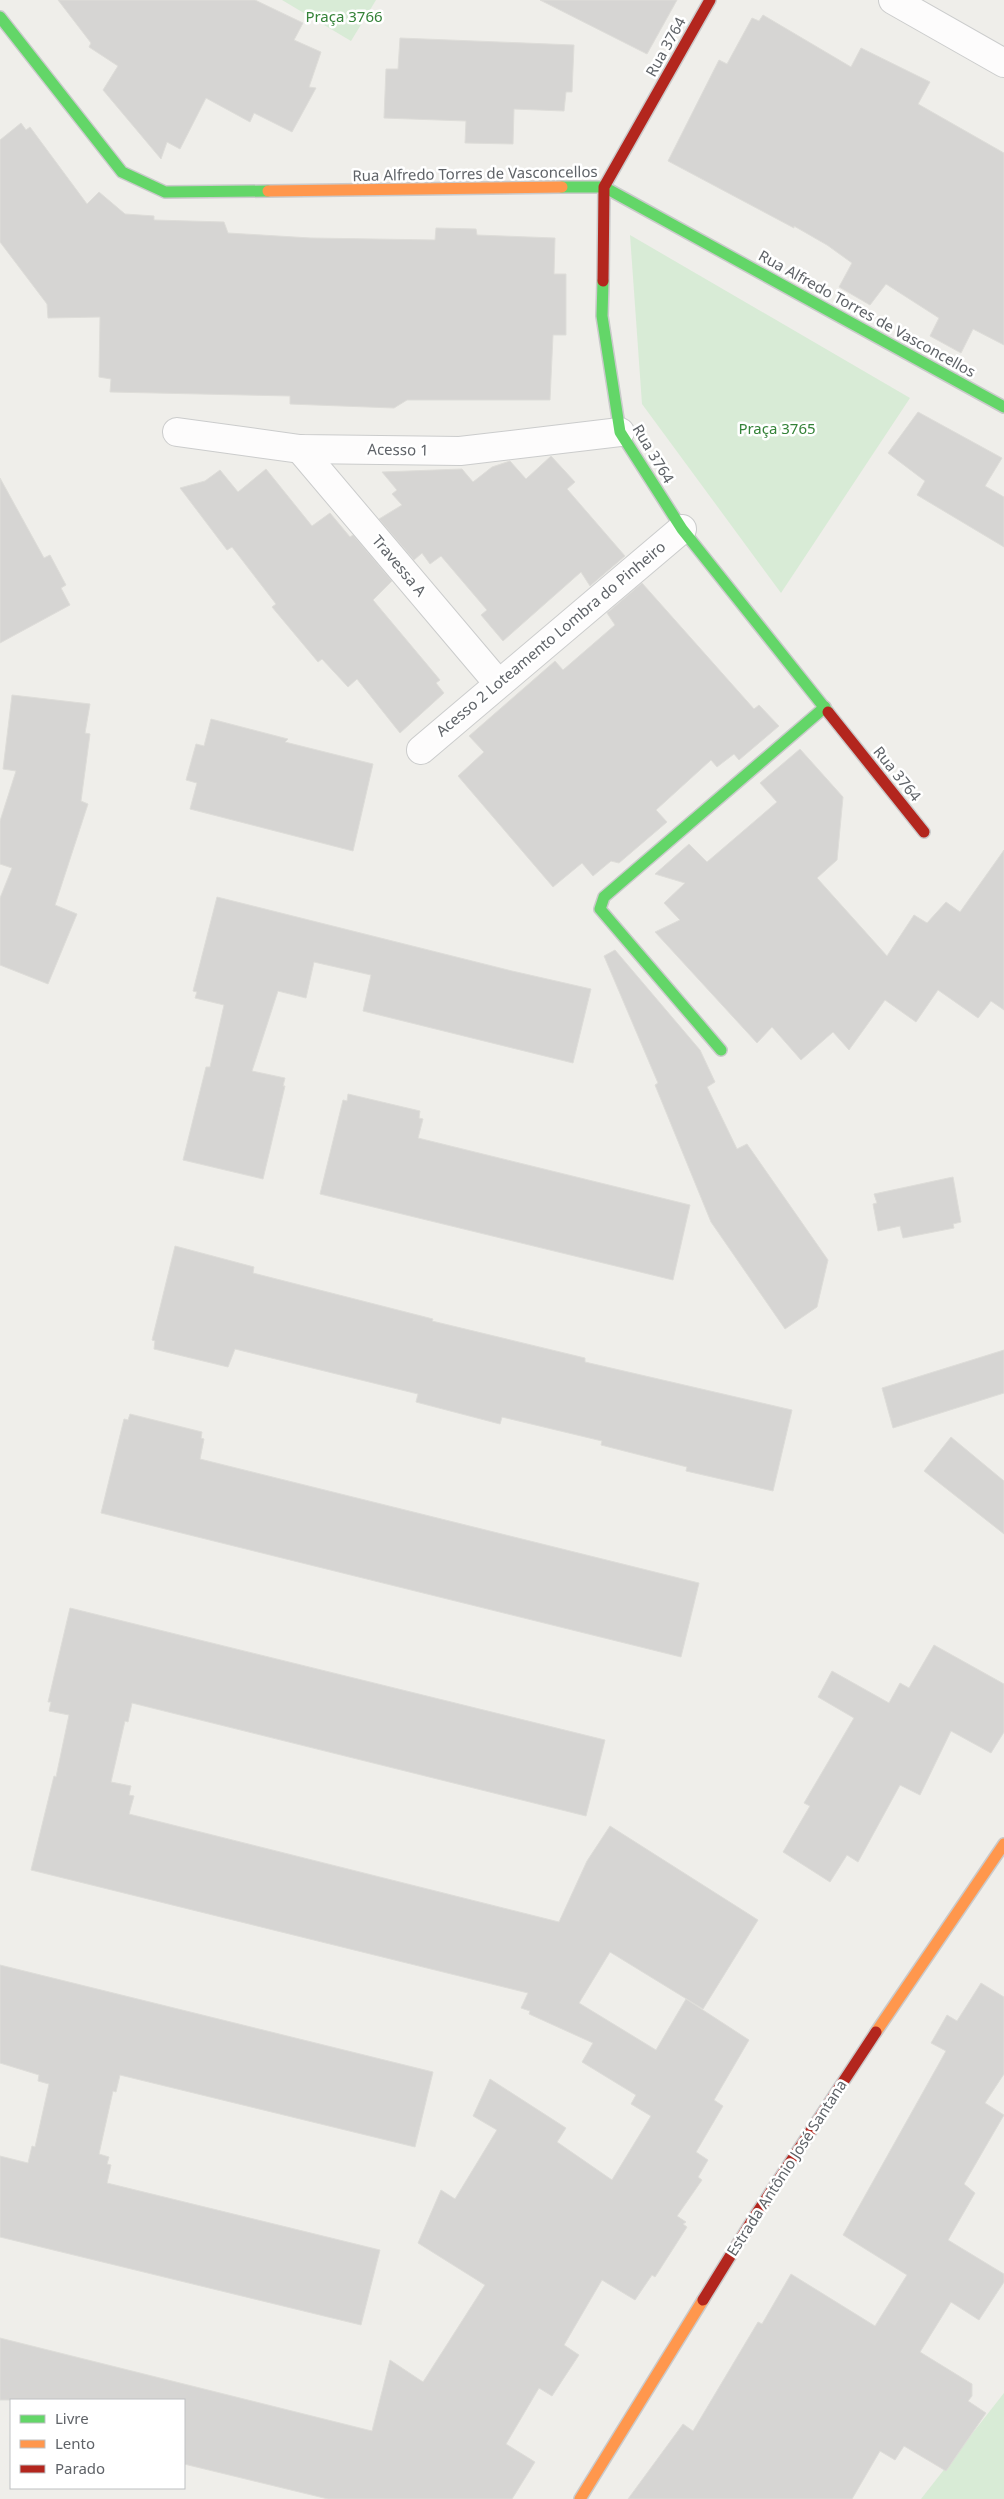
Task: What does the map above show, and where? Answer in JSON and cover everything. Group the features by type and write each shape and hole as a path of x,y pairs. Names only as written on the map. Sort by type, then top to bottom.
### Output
{"street":[{"name":"Rua 3764","path":"710,0 604,187 602,316 620,432 682,529 924,832"},
{"path":"893,0 1004,63"},
{"name":"Rua Alfredo Torres de Vasconcellos","path":"0,17 122,172 165,192 604,187 1004,407"},
{"name":"Acesso 1","path":"177,432 300,449 460,451 620,432"},
{"name":"Travessa A","path":"300,449 498,683"},
{"name":"Acesso 2 Loteamento Lombra do Pinheiro","path":"421,750 682,529"},
{"path":"721,1050 600,908 604,897 825,707"},
{"name":"Estrada Antônio José Santana","path":"580,2499 760,2207 918,1967 1004,1844"}],"green space":[{"name":"Praça 3766","path":"282,0 376,0 351,41"},
{"name":"Praça 3765","path":"630,235 910,398 781,593 642,404"},
{"path":"1004,2393 1004,2499 921,2499"}],"building":[{"path":"58,0 255,0 303,23 294,40 321,52 309,87 316,88 292,132 254,113 250,122 206,98 180,149 167,142 161,159 103,90 118,66 89,47 91,43"},
{"path":"540,0 677,0 647,54"},
{"path":"763,15 851,67 861,48 930,82 918,104 1004,153 1004,345 973,329 961,353 930,336 939,318 886,284 870,305 839,287 852,263 827,245 668,161 719,60 727,64 752,18 759,21"},
{"path":"400,38 574,45 572,92 566,92 564,111 514,109 513,144 465,143 466,121 384,118 386,69 398,69"},
{"path":"21,123 26,130 30,127 87,204 99,192 125,214 154,216 154,220 224,222 228,233 311,238 435,240 436,228 476,229 477,235 555,238 554,274 566,274 566,335 553,335 550,400 407,400 394,408 290,404 290,396 110,392 111,379 99,377 100,317 48,318 47,304 0,242 0,140"},
{"path":"918,412 1002,458 985,486 1004,497 1004,547 917,495 925,481 888,453"},
{"path":"551,456 575,482 567,489 625,556 590,586 581,572 503,641 481,615 487,610 441,556 430,564 422,553 414,560 379,519 402,505 392,494 397,490 382,472 462,469 473,482 492,467 510,461 526,479"},
{"path":"266,469 312,526 330,513 350,537 353,535 392,581 373,600 440,680 436,683 444,693 400,733 357,679 348,687 322,659 318,662 272,607 276,604 232,547 227,550 180,488 205,481 220,470 238,492"},
{"path":"0,478 44,558 50,555 66,585 61,588 70,605 0,643"},
{"path":"642,583 754,709 759,705 779,726 739,760 734,754 717,767 711,760 656,810 667,822 619,863 611,861 593,876 582,863 553,887 458,776 484,752 469,736 555,661 563,670 615,625 607,613"},
{"path":"12,695 90,704 85,733 90,734 81,801 88,804 55,905 77,914 48,984 0,965 0,898 12,868 0,864 0,821 16,771 3,769"},
{"path":"211,719 288,739 285,742 373,764 353,851 190,809 197,783 186,780 196,744 204,746"},
{"path":"800,749 843,797 837,860 817,878 887,956 914,915 927,923 946,902 960,912 1004,850 1004,1010 991,1001 978,1018 938,990 916,1022 885,1000 849,1050 833,1032 801,1060 772,1027 757,1043 655,932 680,920 664,903 685,883 655,874 689,844 707,862 777,802 760,783"},
{"path":"217,897 591,989 573,1063 363,1011 371,975 314,962 306,998 278,991 252,1071 285,1078 283,1086 285,1086 263,1179 183,1160 206,1067 210,1067 224,1005 195,998 197,992 193,991"},
{"path":"615,950 700,1050 715,1082 707,1087 737,1149 747,1144 828,1260 817,1307 785,1329 711,1222 655,1085 658,1083 604,956"},
{"path":"348,1094 420,1111 419,1118 423,1119 418,1138 690,1205 673,1280 320,1194 343,1100 347,1101"},
{"path":"953,1177 961,1222 953,1224 954,1228 903,1238 900,1226 878,1231 873,1204 877,1203 874,1194"},
{"path":"175,1246 254,1267 253,1273 433,1319 432,1321 585,1358 585,1362 792,1410 773,1491 686,1471 687,1467 601,1445 602,1441 502,1417 500,1424 416,1402 418,1394 235,1349 228,1367 154,1349 155,1341 152,1340"},
{"path":"1004,1350 1004,1393 893,1428 882,1388"},
{"path":"130,1414 202,1432 201,1438 204,1439 200,1459 699,1583 681,1657 101,1513 124,1419 128,1420"},
{"path":"951,1437 1004,1481 1004,1534 924,1471"},
{"path":"70,1608 605,1740 586,1816 132,1703 128,1722 125,1721 111,1782 131,1786 129,1795 134,1796 129,1814 559,1922 587,1861 610,1826 758,1920 703,2009 610,1952 579,2003 656,2050 686,1999 749,2040 714,2100 723,2106 696,2152 708,2160 698,2177 702,2180 677,2216 686,2222 683,2224 687,2227 655,2277 652,2275 635,2300 602,2280 564,2345 579,2355 552,2396 539,2388 506,2444 535,2462 512,2499 328,2499 185,2464 185,2399 0,2400 0,2338 372,2431 390,2360 423,2382 485,2285 418,2243 441,2190 455,2199 497,2130 473,2116 490,2079 566,2128 557,2142 612,2180 651,2116 631,2104 636,2095 582,2062 593,2043 529,2014 530,2011 521,2008 528,1993 31,1870 54,1776 56,1777 69,1715 49,1711 51,1702 48,1702"},
{"path":"934,1645 1004,1684 1004,1732 991,1753 951,1731 920,1795 900,1785 858,1862 847,1855 830,1882 783,1852 810,1806 804,1803 854,1718 818,1697 832,1671 889,1703 900,1683 909,1688"},
{"path":"0,1965 433,2072 415,2147 120,2075 116,2092 113,2091 99,2154 109,2157 107,2164 111,2165 107,2183 380,2250 361,2325 0,2237 0,2156 28,2163 32,2146 35,2147 49,2084 38,2081 39,2075 0,2063"},
{"path":"981,1983 1004,1997 1004,2074 985,2103 1004,2115 964,2184 975,2193 948,2240 1004,2274 1004,2282 979,2320 951,2302 920,2352 972,2384 972,2396 968,2401 986,2413 946,2471 904,2446 895,2460 880,2451 852,2499 628,2499 683,2424 693,2431 758,2322 762,2324 791,2274 875,2326 907,2275 843,2235 946,2051 931,2043 947,2015 957,2021"}],"traffic: fast":[{"path":"0,17 122,172 165,192 268,191"},
{"path":"562,187 604,187 1004,407"},
{"path":"603,281 602,316 620,432 682,529 828,712"},
{"path":"721,1050 600,909 604,897 825,707"}],"traffic: slow":[{"path":"268,191 562,187"},
{"path":"876,2032 1004,1844"},
{"path":"580,2499 703,2300"}],"traffic: jam":[{"path":"603,281 604,187 710,0"},
{"path":"828,712 924,832"},
{"path":"703,2300 755,2216 876,2032"}]}
